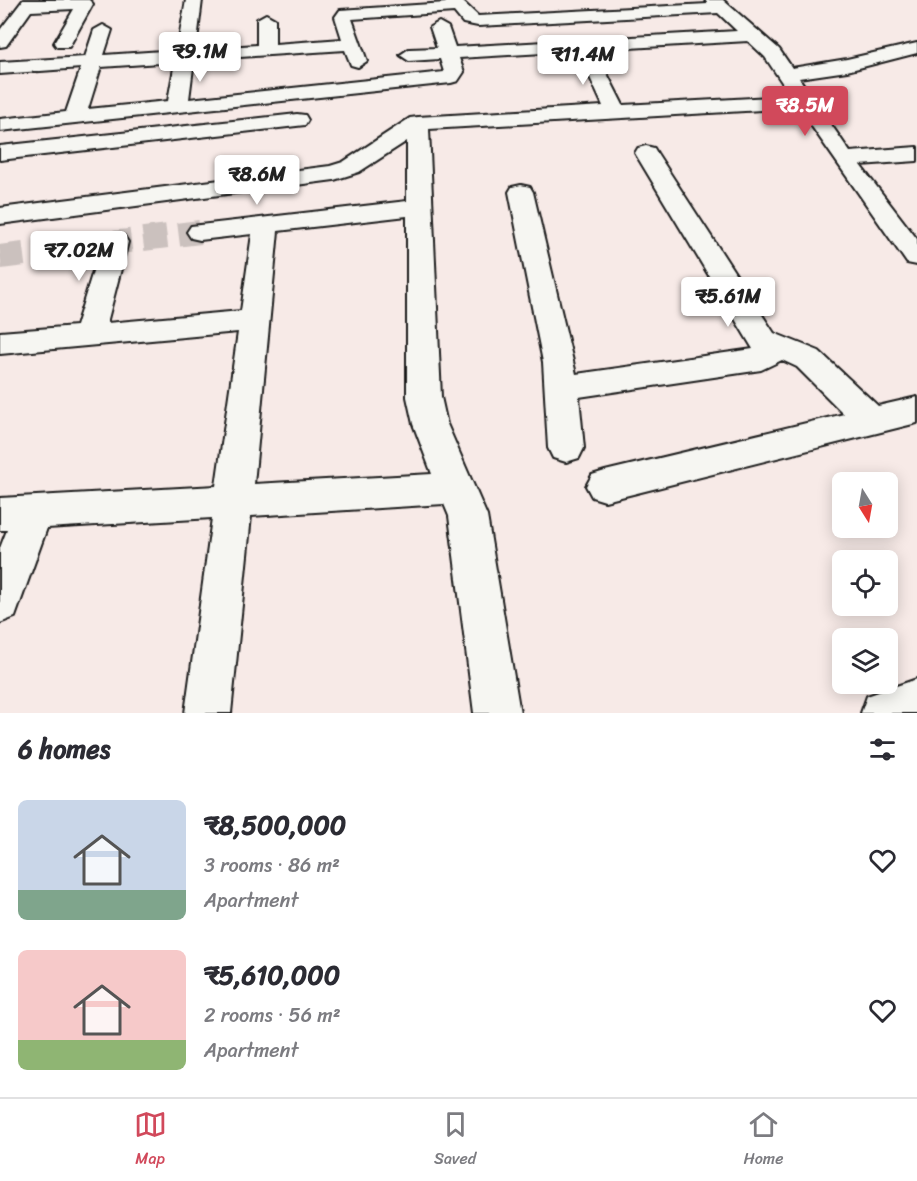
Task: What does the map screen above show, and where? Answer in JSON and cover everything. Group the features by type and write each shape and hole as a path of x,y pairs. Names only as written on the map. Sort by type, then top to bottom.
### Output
{"street":[{"path":"178,106 194,0"},
{"path":"391,83 363,67 351,44 344,15 399,5 455,4 473,21 504,20 639,12 717,2 772,53 844,159 916,254"},
{"path":"0,42 29,3 85,4 63,44"},
{"path":"639,12 663,40"},
{"path":"571,16 587,45 616,111"},
{"path":"266,19 266,50"},
{"path":"504,20 518,48"},
{"path":"0,126 451,77 454,72 439,27"},
{"path":"42,45 63,44 101,35 75,117"},
{"path":"409,55 753,35"},
{"path":"0,68 351,44"},
{"path":"0,48 21,46"},
{"path":"788,74 847,65 917,48"},
{"path":"847,65 917,64"},
{"path":"0,216 343,170 427,121 805,101"},
{"path":"0,153 297,120"},
{"path":"417,125 424,397 430,424 468,516 498,713"},
{"path":"561,388 761,359 769,355 763,340 646,153"},
{"path":"844,159 917,154"},
{"path":"207,713 254,320 251,226 235,186"},
{"path":"521,192 559,362 566,448"},
{"path":"200,232 419,207"},
{"path":"88,335 115,242"},
{"path":"0,343 254,320"},
{"path":"763,340 808,360 872,421"},
{"path":"605,486 917,411"},
{"path":"0,603 16,513 457,488"},
{"path":"884,713 917,702"}],"tunnel":[{"path":"0,257 200,232"}]}
